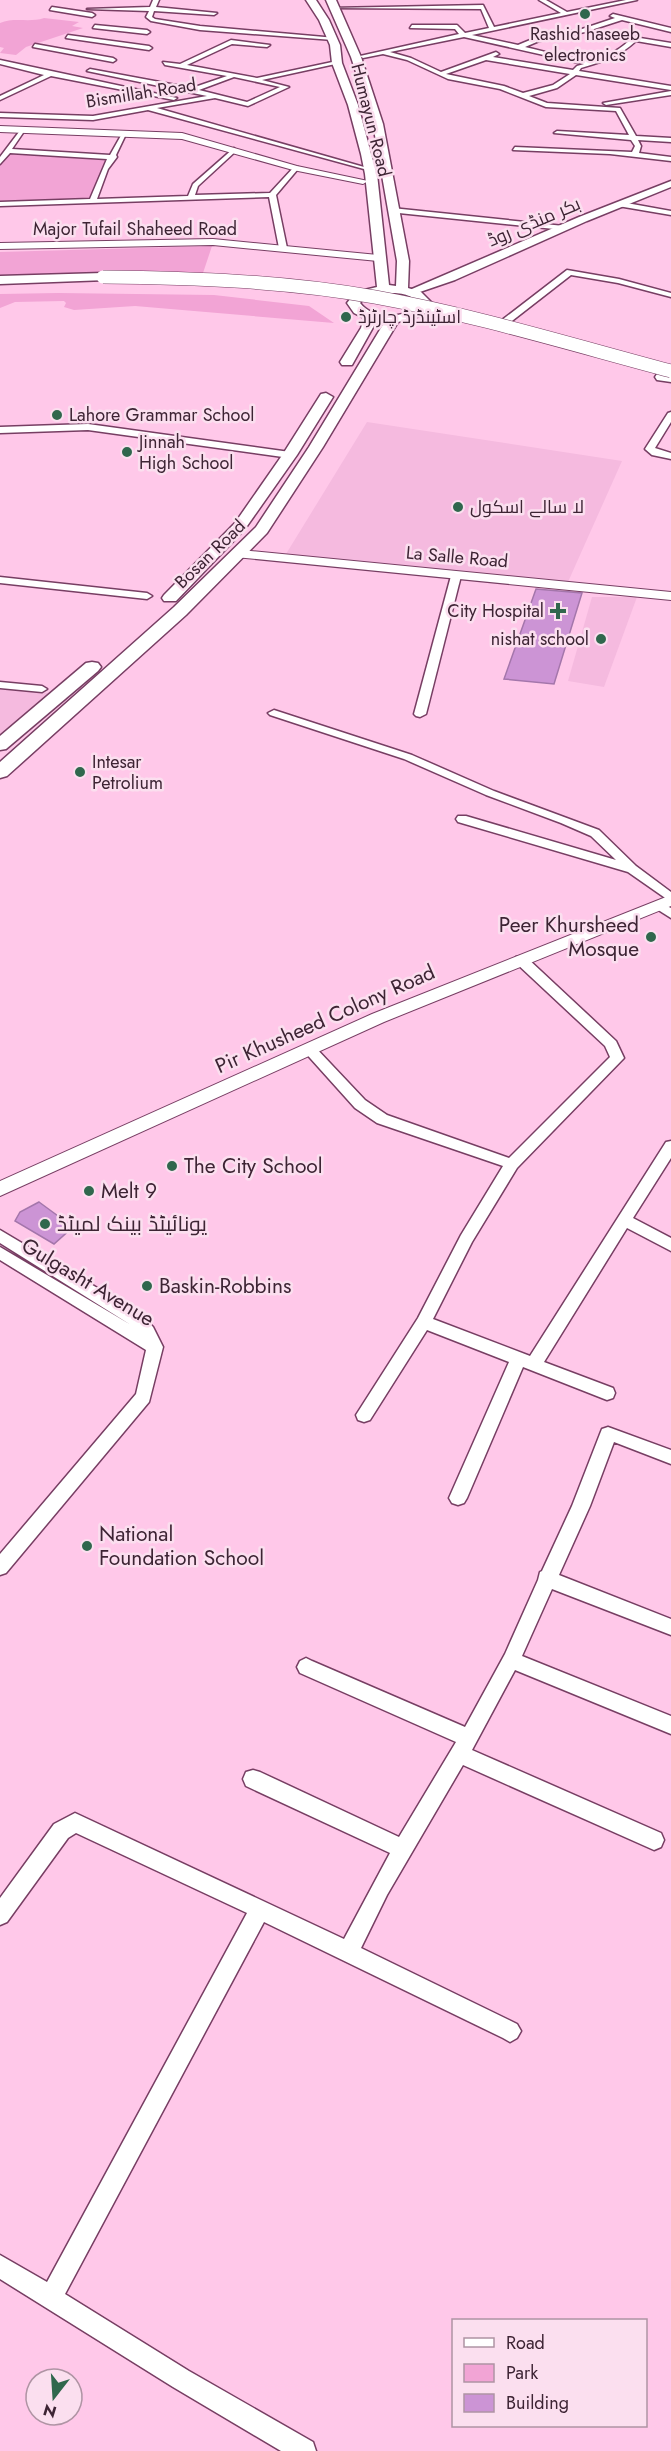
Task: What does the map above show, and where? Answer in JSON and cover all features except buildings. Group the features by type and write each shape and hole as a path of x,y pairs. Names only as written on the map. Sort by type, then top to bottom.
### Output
{"main road":[{"name":"Humayun Road","path":"311,0 333,38 338,63 353,105 366,154 383,289"},
{"name":"Humayun Road","path":"333,4 356,57 378,124 403,261 406,291"},
{"path":"366,154 362,168 363,181 372,240 378,258"},
{"name":"بکر منڈی روڈ","path":"406,291 451,278 486,261 671,184"},
{"path":"0,285 103,279 231,285 373,303 472,323 671,378"},
{"path":"0,280 233,281 373,296 458,315 671,371"},
{"path":"383,289 406,291 422,298 425,306 417,313 394,318 371,316 356,308 353,303 355,299 367,292 383,289"},
{"name":"Bosan Road","path":"0,745 157,611 228,540 290,455 368,328 371,316"},
{"name":"Bosan Road","path":"0,772 240,554 262,530 316,447 367,359 394,318"}],"street":[{"path":"61,0 51,9 91,12 152,9 214,13"},
{"path":"156,0 150,19 200,28 333,38"},
{"path":"542,0 566,14"},
{"path":"363,56 634,0"},
{"path":"333,4 483,7 492,29"},
{"path":"590,9 671,30"},
{"path":"425,14 487,14"},
{"path":"440,74 547,36 586,31 622,18"},
{"path":"124,44 169,23"},
{"path":"95,27 147,32"},
{"path":"412,27 457,27 463,35 594,64"},
{"path":"586,31 671,48"},
{"path":"68,37 149,48"},
{"path":"524,95 546,90 576,72 579,67 594,64 627,47 635,39"},
{"path":"182,65 231,42 267,45"},
{"path":"35,46 113,60 90,71 192,90 248,104 286,87 255,79 165,63"},
{"path":"383,52 409,59 440,74 502,87 546,105 618,109 638,146 635,154"},
{"path":"486,58 671,88"},
{"path":"0,62 186,101"},
{"path":"255,79 338,63"},
{"path":"0,98 51,74"},
{"path":"192,90 234,75"},
{"path":"581,107 671,93"},
{"name":"Bismillah Road","path":"0,114 93,118 215,96"},
{"path":"145,107 362,168"},
{"path":"0,129 182,136 296,168 363,181"},
{"path":"0,162 22,130"},
{"path":"93,200 105,169 125,133"},
{"path":"557,133 671,140"},
{"path":"515,149 635,154 671,159"},
{"path":"191,197 195,185 234,150"},
{"path":"8,151 114,156"},
{"path":"0,204 272,195 296,168"},
{"path":"272,195 283,248"},
{"path":"621,204 671,213"},
{"path":"392,210 564,228"},
{"name":"Major Tufail Shaheed Road","path":"0,246 202,242 378,258"},
{"path":"505,322 536,296 573,271 671,296"},
{"path":"671,415 650,449 655,453 671,456"},
{"path":"0,430 88,427 290,455"},
{"name":"La Salle Road","path":"240,554 671,596"},
{"path":"420,714 456,576"},
{"path":"0,580 147,596"},
{"path":"0,685 42,689"},
{"path":"274,713 408,757 490,793 595,833 668,904"},
{"path":"462,819 632,869"},
{"name":"Pir Khusheed Colony Road","path":"0,1189 378,1018 668,904"},
{"path":"364,1414 424,1322 466,1239 512,1164 617,1058 611,1044 521,960"},
{"path":"309,1049 360,1104 382,1119 512,1164"},
{"path":"458,1498 526,1362 624,1220 671,1146"},
{"path":"624,1220 671,1245"},
{"path":"0,1236 135,1318 147,1332 155,1347 143,1397 0,1567"},
{"name":"Gulgasht Avenue","path":"0,1253 155,1347"},
{"path":"424,1322 607,1393"},
{"path":"348,1952 380,1888 464,1746 511,1660 546,1578 581,1506 608,1434 669,1452"},
{"path":"546,1578 671,1626"},
{"path":"511,1660 671,1725"},
{"path":"306,1667 654,1840"},
{"path":"253,1779 404,1849"},
{"path":"0,1915 61,1831 75,1823 260,1909 510,2031"},
{"path":"51,2297 260,1909"},
{"path":"0,2266 181,2379 304,2451"}],"shaded area":[{"name":"لا سالے اسکول","path":"367,422 622,461 568,582 286,554"},
{"name":"nishat school","path":"592,597 637,597 604,687 568,681"},
{"path":"0,687 56,694 0,749"}],"green space":[{"path":"44,18 79,22 72,26 83,28 26,47 16,55 0,53 4,48 0,47 0,23"},
{"path":"9,152 110,157 102,168 91,200 0,203 0,165"},
{"path":"212,246 203,273 0,277 0,252"},
{"path":"0,294 214,295 309,306 334,323 135,306 74,310 64,307 66,303 64,301 15,302 0,308"}],"place":[{"name":"Rashid haseeb electronics","path":"585,14"},
{"name":"اسٹینڈرڈ چارٹرڈ","path":"346,317"},
{"name":"Lahore Grammar School","path":"57,415"},
{"name":"Jinnah High School","path":"127,452"},
{"name":"لا سالے اسکول","path":"458,507"},
{"name":"City Hospital","path":"558,611"},
{"name":"nishat school","path":"601,639"},
{"name":"Intesar Petrolium","path":"80,772"},
{"name":"Peer Khursheed Mosque","path":"651,937"},
{"name":"The City School","path":"172,1166"},
{"name":"Melt 9","path":"89,1191"},
{"name":"یونائیٹڈ بینک لمیٹڈ","path":"45,1224"},
{"name":"Baskin-Robbins","path":"147,1286"},
{"name":"National Foundation School","path":"87,1546"}]}
